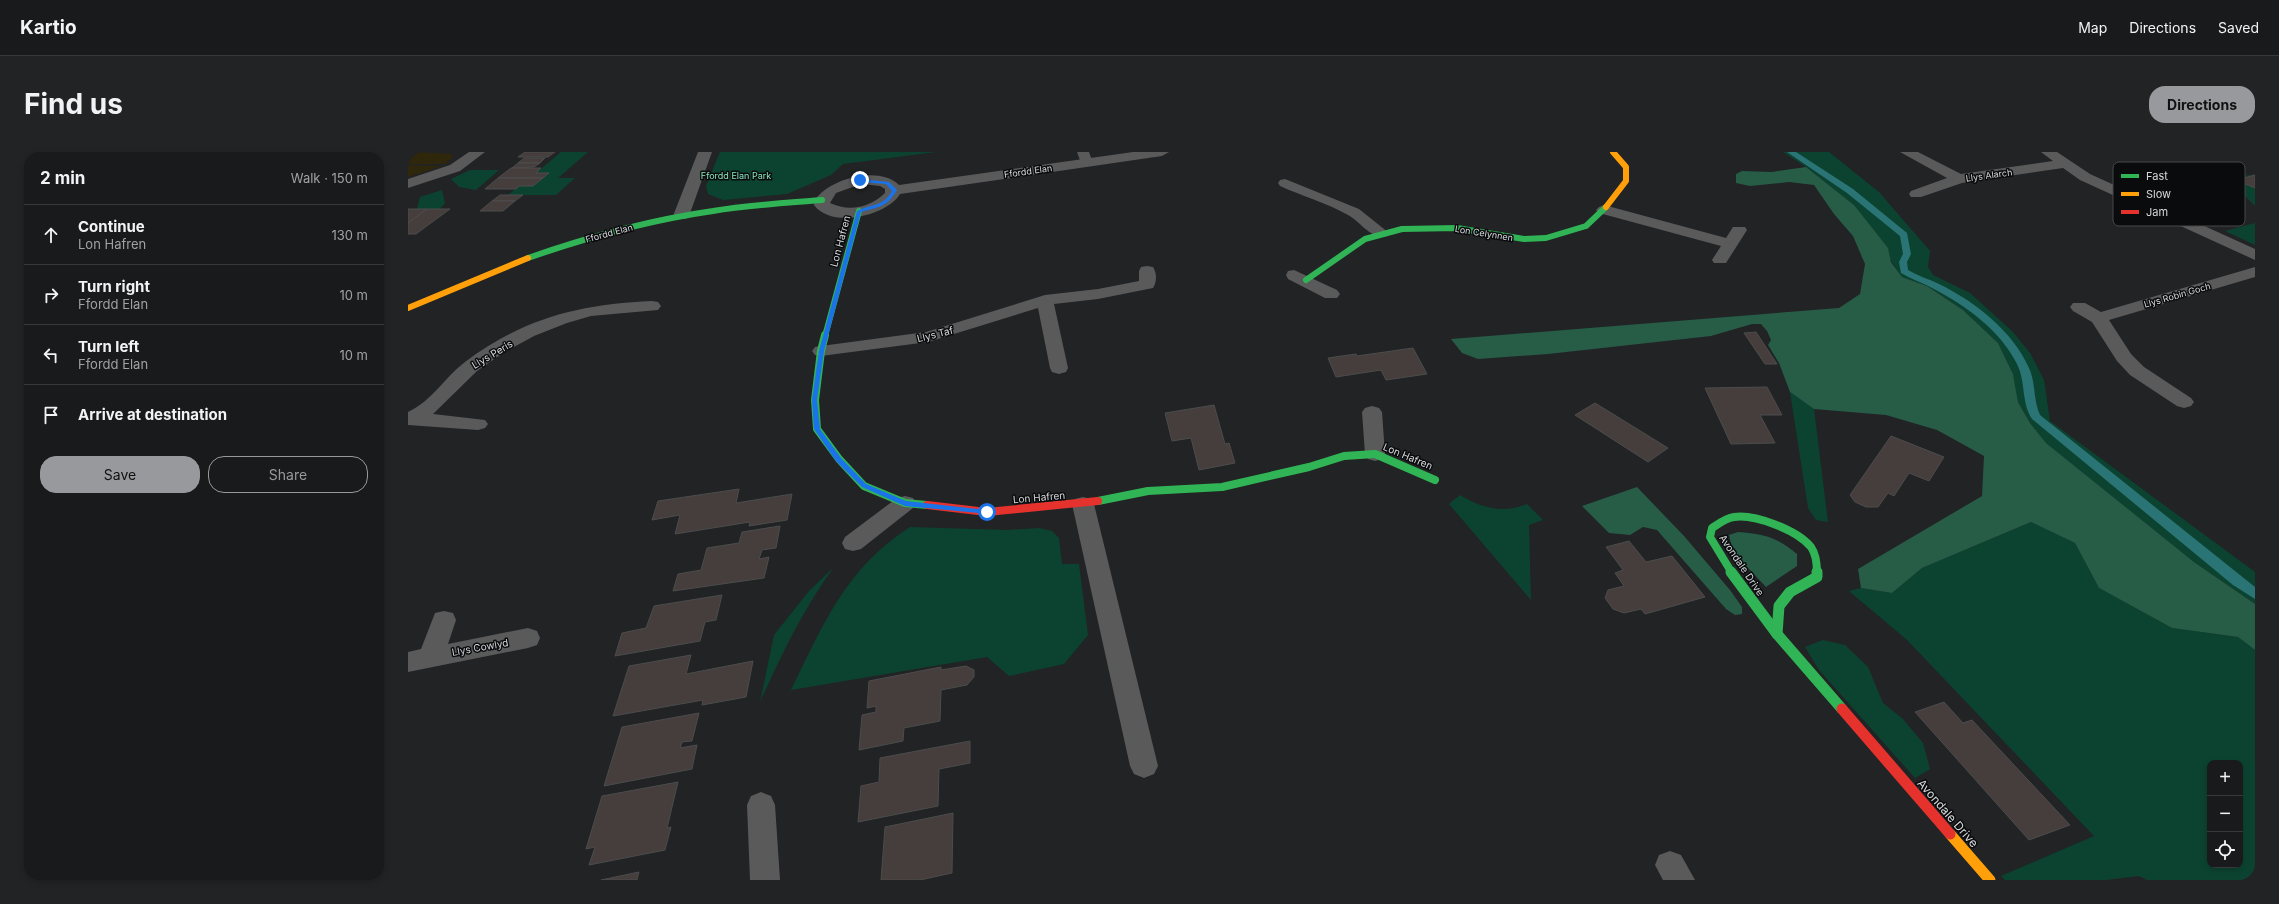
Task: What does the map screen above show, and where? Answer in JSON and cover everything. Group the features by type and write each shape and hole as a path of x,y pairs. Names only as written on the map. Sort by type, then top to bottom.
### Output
{"street":[{"path":"408,184 455,168 478,152"},
{"path":"681,216 705,152"},
{"name":"Ffordd Elan","path":"895,190 1085,157 1162,152"},
{"name":"Lon Celynnen","path":"1300,277 1364,239 1381,233 1402,229 1457,228 1498,236 1546,238 1586,226 1604,210 1626,181 1626,167 1613,152"},
{"path":"1907,152 1959,179"},
{"path":"2048,152 2085,177 2113,190"},
{"name":"Llys Alarch","path":"1916,194 1959,179 2064,164"},
{"path":"860,180 888,183 895,190 889,200 881,205 859,211 842,212 827,209 822,205 822,200 830,190 860,180"},
{"path":"1281,181 1354,212 1381,233"},
{"name":"Ffordd Elan","path":"408,308 444,291 524,259 601,234 681,216 822,200"},
{"path":"1604,210 1731,244"},
{"name":"Lon Hafren","path":"859,211 821,351 814,400 817,429 838,459 864,486 905,504 987,512 1083,504 1148,491 1222,486 1310,467 1344,456 1375,454 1435,480"},
{"path":"2192,226 2255,255"},
{"path":"1720,260 1739,230"},
{"name":"Llys Taf","path":"821,351 928,337 980,322 1045,300 1098,294 1147,284 1147,271"},
{"name":"Llys Robin Goch","path":"2099,318 2255,272"},
{"name":"Lon Celynnen","path":"1300,277 1331,294"},
{"path":"1045,300 1059,368"},
{"name":"Llys Peris","path":"410,419 435,404 451,384 471,366 498,349 545,324 592,311 652,306"},
{"path":"2079,307 2099,318 2124,357 2137,370 2184,402"},
{"path":"1372,412 1375,454"},
{"name":"Llys Peris","path":"410,419 478,424"},
{"path":"853,543 905,504"},
{"path":"1083,504 1144,766"},
{"name":"Avondale Drive","path":"1777,635 1779,606 1790,592 1817,577 1819,566 1810,546 1783,529 1757,518 1739,516 1724,520 1712,528 1710,537 1718,552 1777,635 1990,880"},
{"name":"Llys Cowlyd","path":"432,656 444,620"},
{"name":"Llys Cowlyd","path":"408,662 528,638"},
{"path":"761,805 765,880"}],"green space":[{"path":"561,152 588,152 558,178 575,178 556,195 508,195 519,186 533,186 549,173 536,173"},
{"name":"Ffordd Elan Park","path":"720,152 936,152 843,164 831,175 787,194 723,200 708,194 706,186"},
{"path":"1783,152 1829,152 1879,192 1930,251 1928,267 1933,275 1970,293 2013,332 2030,353 2044,380 2050,421 2255,572 2255,604 2194,562 2046,443 2030,423 2018,402 2013,374 1998,343 1963,310 1927,286 1902,277 1854,205 1806,167"},
{"path":"1806,167 1854,205 1888,248 1891,262 1902,277 1927,286 1963,310 1998,343 2013,374 2018,402 2030,423 2046,443 2194,562 2255,604 2255,650 2238,637 2172,628 2099,588 2075,543 2031,522 1922,568 1892,593 1861,588 1858,569 1982,496 1984,456 1937,430 1886,415 1814,409 1790,392 1779,363 1768,345 1771,340 1767,331 1761,324 1752,324 1711,336 1548,354 1478,359 1462,353 1451,339 1839,308 1860,294 1865,264 1853,236 1834,214 1814,185 1789,182 1750,186 1736,183 1736,174 1742,171 1772,172"},
{"path":"470,170 499,170 476,190 459,187 451,179"},
{"path":"2245,184 2255,188 2255,206 2245,196"},
{"path":"442,190 445,203 440,209 417,209 420,197"},
{"path":"2255,223 2255,245 2225,231"},
{"path":"1790,392 1814,409 1828,522 1816,520 1808,508"},
{"path":"1637,487 1684,536 1730,590 1742,607 1742,614 1735,615 1726,609 1657,530 1643,527 1630,535 1609,533 1582,506"},
{"path":"1460,495 1468,500 1492,508 1509,509 1527,504 1543,520 1529,525 1531,600 1449,504"},
{"path":"2031,522 2075,543 2099,588 2172,628 2238,637 2255,650 2255,880 2147,880 2139,876 2106,880 2005,880 2001,876 2094,836 1907,640 1849,591 1861,588 1892,593 1922,568"},
{"path":"910,527 1007,530 1039,528 1052,531 1059,538 1062,564 1079,564 1088,635 1064,664 1009,676 987,657 791,690 826,621 852,580 868,561 888,543"},
{"path":"1738,532 1770,537 1790,548 1797,554 1797,566 1766,587 1733,552 1729,535"},
{"path":"834,567 802,616 760,702 774,635 809,591"},
{"path":"1823,640 1845,645 1868,667 1883,703 1903,719 1923,743 1930,769 1915,778 1819,670 1805,647"}],"sand":[{"path":"418,152 451,154 453,157 445,164 408,164 408,159"},
{"path":"408,165 442,166 408,177"}],"building":[{"path":"525,152 555,152 548,157 518,157"},
{"path":"524,158 545,158 540,163 518,163"},
{"path":"518,163 540,163 534,167 512,168"},
{"path":"511,168 541,168 536,173 549,173 543,178 498,178"},
{"path":"2255,175 2255,188 2245,184 2245,178"},
{"path":"498,178 543,178 533,186 519,186 516,189 485,189"},
{"path":"500,195 523,195 515,201 492,201"},
{"path":"492,201 515,201 503,211 480,211"},
{"path":"408,209 427,209 408,223"},
{"path":"427,209 450,209 416,234 408,234 408,223"},
{"path":"1756,332 1777,364 1765,364 1744,333"},
{"path":"1413,348 1427,374 1386,380 1381,370 1336,377 1328,358 1356,354 1357,356"},
{"path":"1767,387 1782,415 1760,415 1775,443 1731,444 1705,388"},
{"path":"1595,403 1668,448 1648,462 1575,415"},
{"path":"1214,405 1225,444 1229,443 1235,463 1199,470 1191,438 1172,441 1165,413"},
{"path":"1891,436 1944,457 1929,481 1909,473 1894,496 1888,493 1878,507 1866,507 1855,502 1850,495"},
{"path":"739,489 736,503 792,494 787,520 749,526 750,522 675,534 680,515 652,520 658,501"},
{"path":"780,526 776,548 762,550 759,559 769,557 764,578 673,591 678,574 701,570 707,548 739,543 742,532"},
{"path":"1629,541 1646,562 1672,556 1705,597 1645,614 1641,609 1624,613 1613,609 1605,598 1608,590 1624,586 1615,573 1623,570 1606,547"},
{"path":"722,595 716,620 705,622 700,641 615,656 622,633 646,628 654,606"},
{"path":"691,655 686,674 753,661 746,697 702,705 703,700 613,716 629,666"},
{"path":"966,666 974,670 974,677 967,685 941,690 940,721 904,728 903,741 859,750 862,715 876,712 876,706 867,708 869,681 941,667 941,670"},
{"path":"1944,702 1963,723 1972,720 2070,825 2029,840 1915,712"},
{"path":"699,713 692,741 682,742 680,748 697,745 692,769 604,786 622,727"},
{"path":"970,741 970,763 939,769 938,806 858,822 861,786 879,782 880,758"},
{"path":"678,782 667,828 671,827 665,850 589,865 595,847 586,849 602,796"},
{"path":"953,813 952,873 920,880 881,880 885,827"},
{"path":"639,872 637,880 601,880"}],"waterway":[{"path":"1791,152 1850,191 1904,235 1907,254 1903,262 1904,271 1936,286 1964,302 1996,329 2014,350 2021,362 2026,376 2031,404 2036,417 2238,582 2255,594"}],"traffic: fast":[{"path":"528,258 612,231 655,221 760,205 822,200"},
{"path":"1306,280 1365,239 1402,229 1457,228 1524,239 1546,238 1586,226 1606,207"},
{"path":"859,211 821,351 815,400 817,429 839,459 864,486 905,503 927,505"},
{"path":"1098,501 1148,491 1222,487 1309,467 1344,456 1375,454 1435,480"},
{"path":"1777,635 1779,606 1790,592 1817,577 1817,562 1815,554 1811,547 1797,535 1776,525 1753,518 1743,517 1734,517 1725,520 1712,528 1710,537 1738,583 1771,627 1789,648 1806,669 1842,709"}],"traffic: slow":[{"path":"1606,207 1626,181 1626,167 1613,152"},
{"path":"408,308 474,279 528,258"},
{"path":"1950,834 1990,880"}],"traffic: jam":[{"path":"927,505 987,512 1098,501"},
{"path":"1842,709 1950,834"}],"route":[{"path":"860,180 888,183 893,186 895,190 889,200 881,205 871,209 859,211 821,351 814,400 817,429 838,459 864,486 905,504 987,512"}]}
